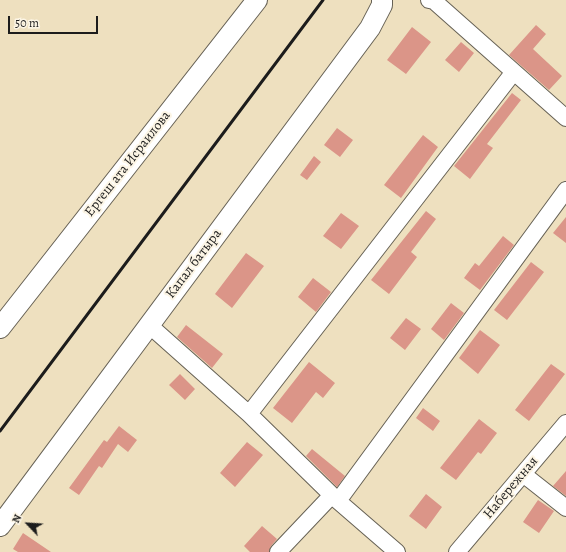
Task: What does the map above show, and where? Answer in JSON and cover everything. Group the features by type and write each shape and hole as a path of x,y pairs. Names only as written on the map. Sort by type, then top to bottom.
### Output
{"main road":[{"name":"Ергеш ата Исраилова","path":"0,328 257,0"},
{"name":"Капал батыра","path":"0,526 370,28 382,5 382,0"}],"street":[{"path":"430,0 434,1 513,73 566,118"},
{"path":"249,414 513,73"},
{"path":"278,552 335,498 566,190"},
{"path":"149,325 249,414 335,498 397,552"},
{"name":"Набережная","path":"457,552 566,423"},
{"path":"523,474 566,508"}],"building":[{"path":"536,25 546,34 533,49 562,76 549,90 509,55"},
{"path":"412,27 431,42 406,74 387,60"},
{"path":"461,42 474,53 459,72 445,60"},
{"path":"512,93 521,100 487,144 493,148 470,179 454,166"},
{"path":"337,128 353,140 340,157 324,145"},
{"path":"423,135 438,147 401,198 384,185"},
{"path":"314,156 321,162 307,180 300,175"},
{"path":"426,211 436,219 411,252 417,257 389,294 371,280"},
{"path":"341,213 359,226 341,249 323,236"},
{"path":"566,217 566,243 553,233"},
{"path":"503,236 514,245 480,290 464,278 475,263 479,266"},
{"path":"246,253 264,266 232,308 215,294"},
{"path":"531,262 544,272 507,320 494,310"},
{"path":"313,278 331,292 316,312 298,297"},
{"path":"451,303 464,313 444,340 431,329"},
{"path":"406,318 421,329 405,350 390,338"},
{"path":"186,325 223,354 212,368 177,337"},
{"path":"480,330 500,345 478,374 459,358"},
{"path":"309,362 335,383 323,398 316,392 292,423 273,408"},
{"path":"551,364 565,374 529,421 515,410"},
{"path":"180,374 195,389 185,400 169,385"},
{"path":"423,408 440,421 433,431 416,418"},
{"path":"479,419 497,433 481,454 478,452 456,480 440,468"},
{"path":"119,426 137,440 128,452 118,444 102,468 99,466 79,495 69,488 104,440 107,442"},
{"path":"247,442 263,455 235,487 220,473"},
{"path":"312,449 345,476 337,487 306,456"},
{"path":"566,471 566,496 553,486"},
{"path":"426,494 442,507 426,529 409,516"},
{"path":"538,500 554,511 539,533 523,522"},
{"path":"262,526 277,539 271,546 269,552 250,552 244,546"},
{"path":"23,533 51,552 18,552 13,549"}],"railway":[{"path":"0,431 323,0"}]}
